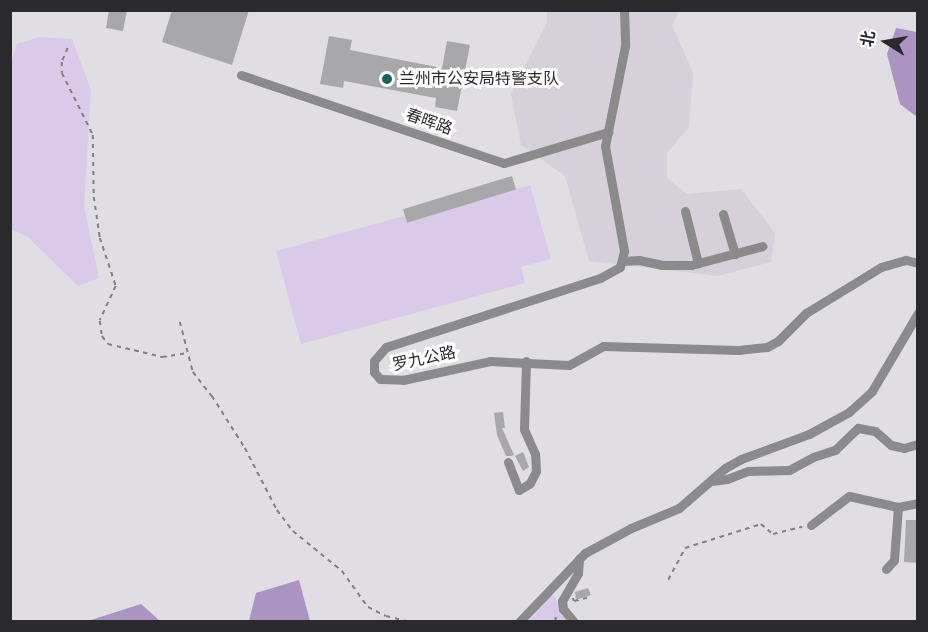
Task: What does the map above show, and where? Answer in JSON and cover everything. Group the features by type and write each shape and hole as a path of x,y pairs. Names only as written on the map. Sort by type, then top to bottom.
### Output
{"street":[{"path":"624,10 625,46 608,132 606,163 623,243 624,261 639,260 662,265 698,263 763,246"},
{"name":"春晖路","path":"241,75 375,124 504,163 608,132"},
{"path":"685,212 698,263"},
{"path":"723,214 735,254"},
{"name":"罗九公路","path":"624,261 613,273 600,278 386,347 374,361 374,372 380,379 388,381 490,360 569,365 603,346 738,350 766,347 778,341 806,313 881,267 906,260 918,263"},
{"path":"519,621 579,559 602,542 679,508 710,481 741,459 809,434 849,412 872,391 918,313"},
{"path":"508,462 519,489 530,483 536,471 535,454 524,429 526,361"},
{"path":"710,481 727,479 748,471 789,470 813,457 835,450 858,428 875,431 891,445 904,448 918,444"},
{"path":"811,525 849,496 898,507 918,503"},
{"path":"886,569 894,560 898,507"},
{"path":"574,621 563,609 562,601 578,573 579,559"}],"path":[{"path":"68,48 62,62 62,73 93,135 94,197 100,238 116,286 100,321 102,336 108,344 162,357 188,353"},
{"path":"180,322 193,372 217,405 277,510 293,531 342,571 368,607 386,616 410,621"},
{"path":"668,580 685,548 734,530 760,524 772,534 811,525"},
{"path":"569,586 574,601 590,597"}],"shaded area":[{"path":"547,11 679,11 672,25 693,73 689,127 667,153 667,178 687,194 741,189 775,233 771,262 718,276 589,261 565,176 521,145 511,94 547,22"},
{"path":"896,28 917,32 917,117 900,104 887,54"},
{"path":"40,37 72,39 91,90 84,206 99,278 78,286 28,237 11,229 11,62 17,44"},
{"path":"530,185 551,259 521,267 525,283 301,344 276,251 404,216 406,220"},
{"path":"299,580 310,621 249,621 256,593"},
{"path":"552,593 569,622 528,622"},
{"path":"141,604 160,621 90,621 91,620"}],"building":[{"path":"109,10 127,10 123,31 106,28"},
{"path":"172,10 249,10 232,65 162,42"},
{"path":"329,36 352,40 350,50 442,68 447,41 470,45 457,111 435,107 436,98 344,81 343,88 320,84"},
{"path":"512,176 516,189 407,223 403,209"},
{"path":"503,412 505,428 502,428 514,455 511,456 506,456 497,435 494,413"},
{"path":"523,452 529,467 523,471 515,456"},
{"path":"906,520 918,520 918,563 904,562"},
{"path":"588,588 591,595 576,600 575,592"}],"place":[{"name":"兰州市公安局特警支队","path":"387,79"}]}
